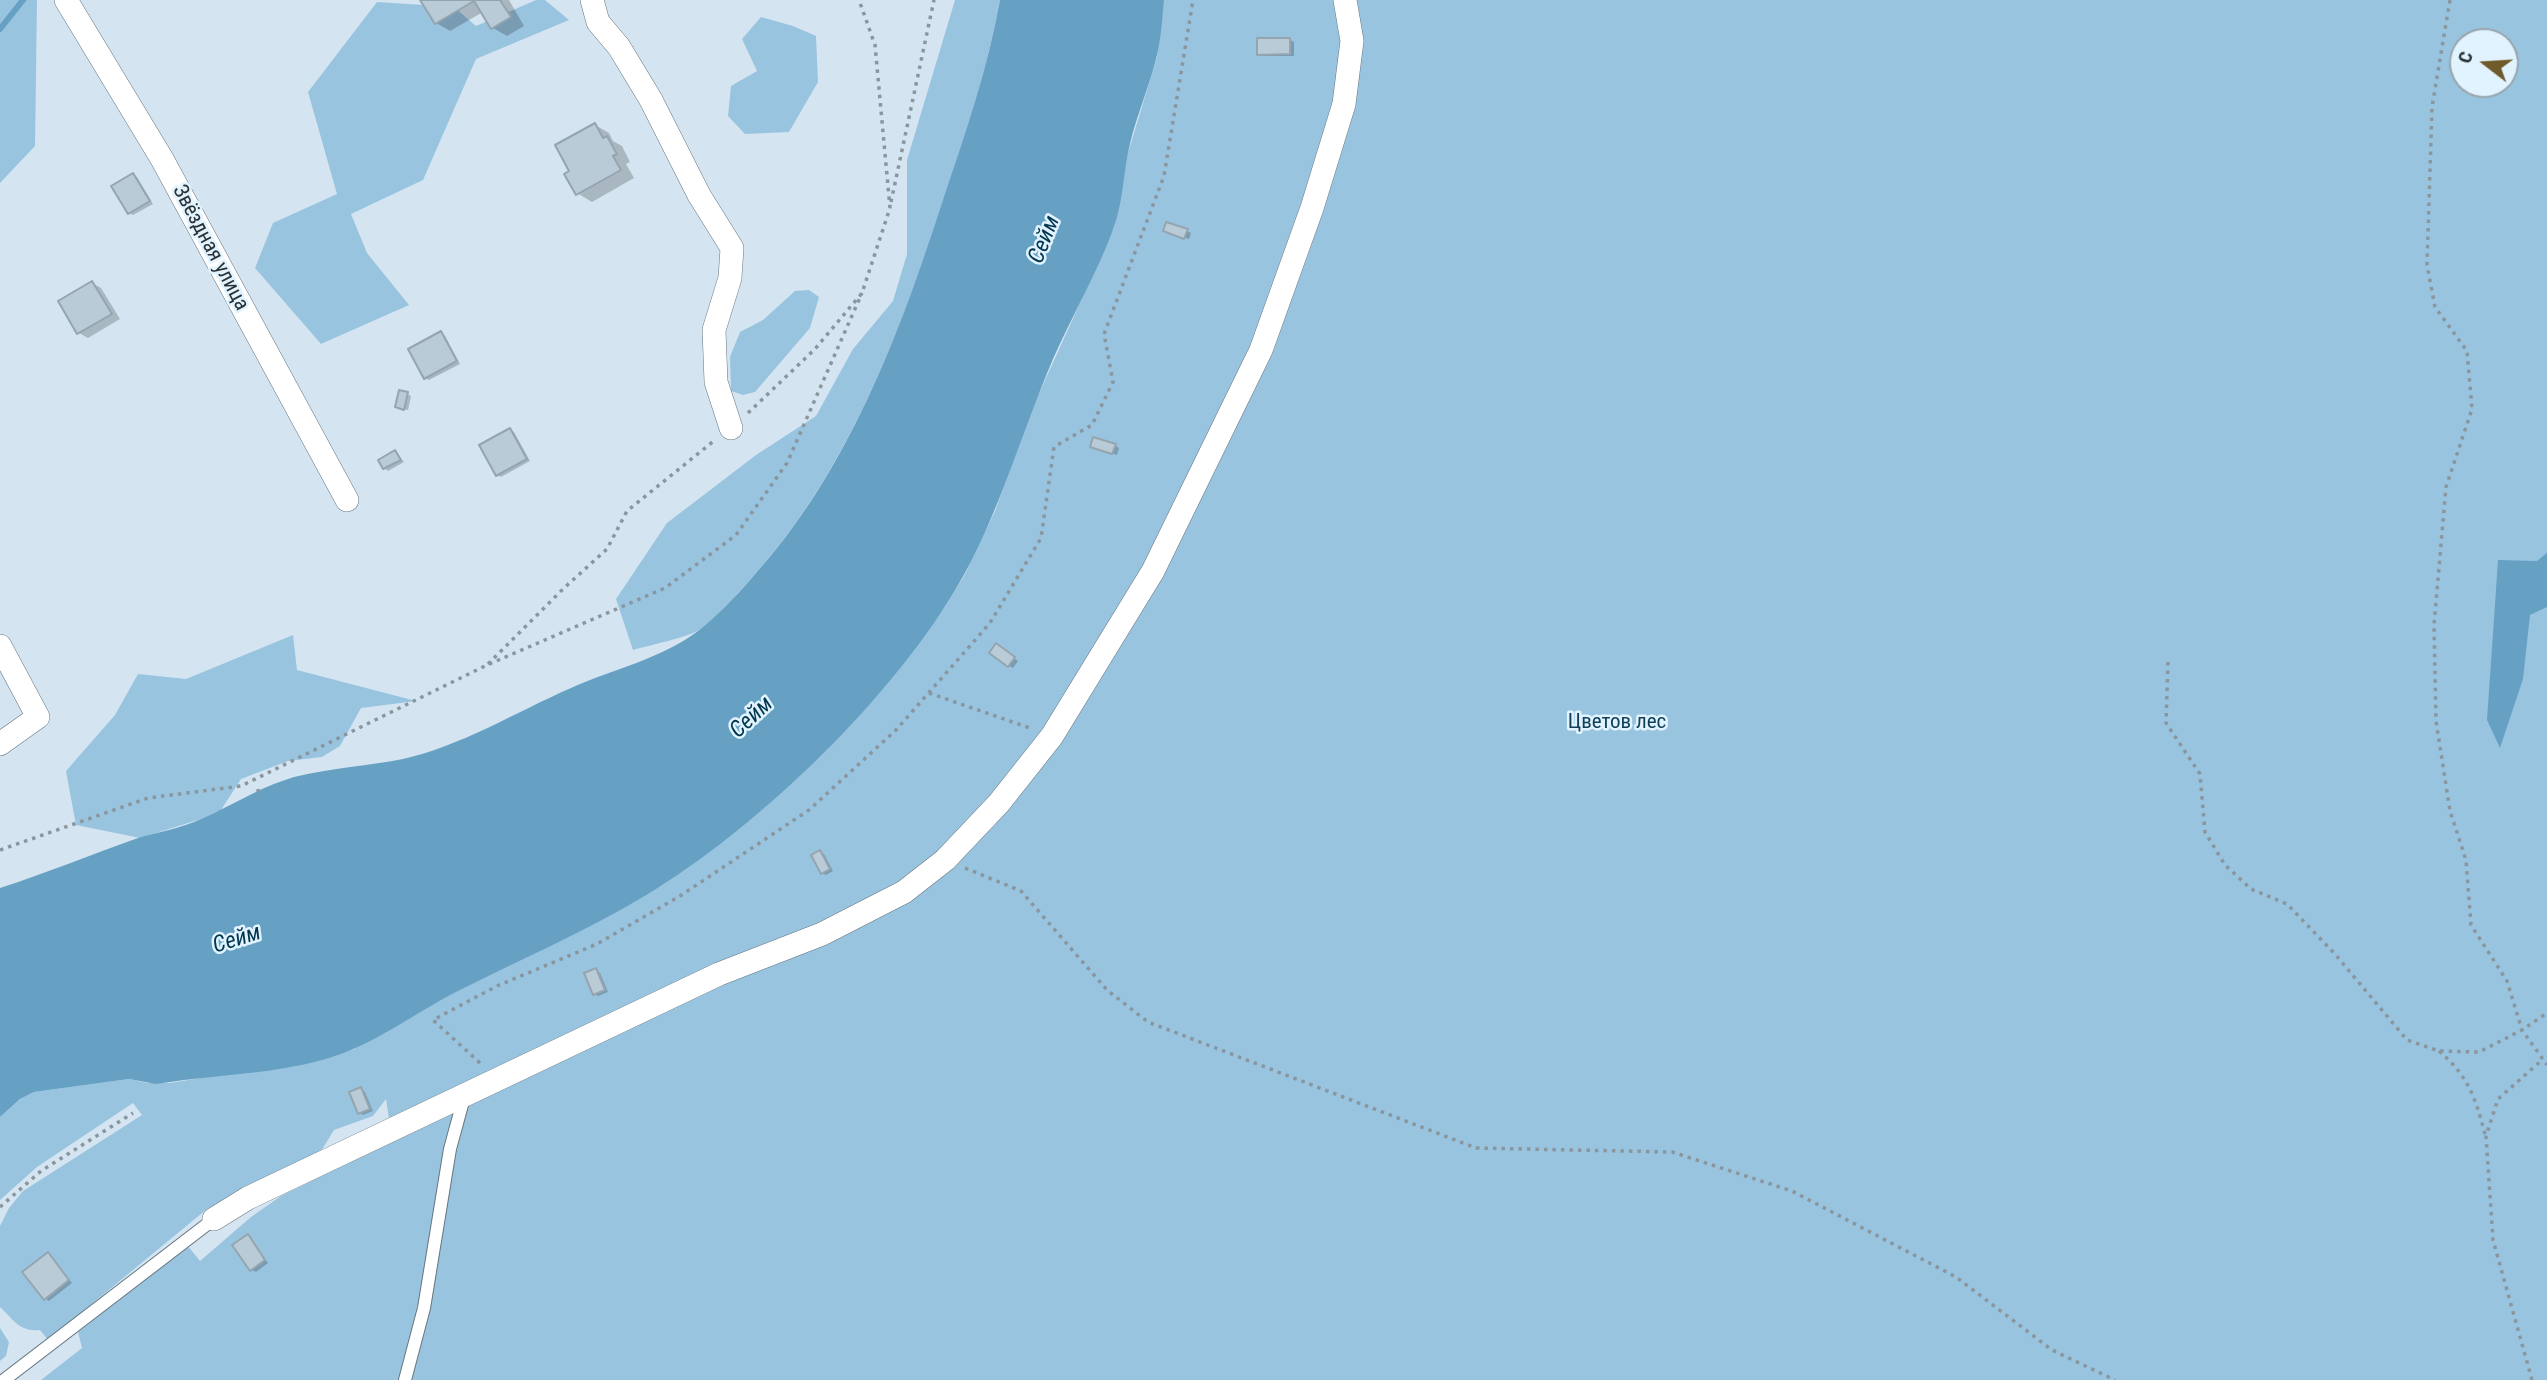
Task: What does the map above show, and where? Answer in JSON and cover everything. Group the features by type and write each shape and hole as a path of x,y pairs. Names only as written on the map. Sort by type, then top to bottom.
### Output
{"street":[{"name":"Звёздная улица","path":"66,0 162,159 346,500"},
{"path":"592,0 598,22 620,47 652,100 699,195 732,248 730,278 714,330 716,382 731,428"},
{"path":"214,1219 248,1198 466,1093 719,974 822,934 904,892 945,860 999,803 1052,736 1153,571 1261,350 1312,208 1343,104 1352,41 1345,0"},
{"path":"0,646 38,717 0,744"}],"lane":[{"path":"405,1380 424,1308 450,1149 466,1093"},
{"path":"4,1380 214,1219"}],"path":[{"path":"859,0 875,46 890,208"},
{"path":"0,850 148,798 241,786 486,665 665,589 736,535 787,463 862,293 890,208 934,0"},
{"path":"498,1078 433,1020 497,986 597,944 680,896 809,810 896,730 990,623 1041,538 1054,447 1092,425 1113,382 1104,334 1164,176 1194,0"},
{"path":"2450,0 2432,107 2427,265 2435,307 2467,351 2472,409 2446,487 2434,625 2435,721 2450,811 2466,860 2471,925 2507,981 2522,1030 2547,1065"},
{"path":"486,665 607,549 627,511 731,428 815,349 862,293"},
{"path":"2168,662 2166,723 2200,774 2205,832 2225,865 2251,889 2287,904 2335,954 2407,1040 2440,1051 2479,1052 2522,1030 2547,1013"},
{"path":"929,693 1052,736"},
{"path":"258,789 259,799"},
{"path":"945,860 1021,891 1107,990 1148,1022 1476,1149 1672,1153 1792,1191 1956,1277 2052,1350 2115,1380"},
{"path":"2440,1051 2456,1065 2475,1095 2486,1136 2493,1240 2532,1380"},
{"path":"2486,1136 2498,1099 2542,1060"},
{"path":"0,1207 40,1171 133,1113"}],"green space":[{"path":"0,0 37,0 35,146 0,183"},
{"path":"536,0 545,0 569,20 476,59 423,180 351,214 367,253 409,305 321,344 255,268 273,223 337,194 308,92 377,2 454,7 476,26"},
{"path":"955,0 1000,0 983,74 946,194 910,298 867,399 815,495 783,540 731,601 693,633 633,650 616,599 667,523 756,455 816,416 853,349 893,301 907,254 907,160"},
{"name":"Цветов лес","path":"1164,0 2547,0 2547,1380 41,1380 82,1348 78,1332 188,1246 200,1261 251,1217 281,1196 395,1140 391,1132 386,1099 373,1116 334,1130 318,1156 207,1209 48,1340 40,1330 27,1329 17,1324 0,1307 0,1226 9,1208 23,1191 142,1115 133,1103 37,1167 0,1200 0,1117 20,1099 34,1092 129,1079 147,1083 170,1083 330,1057 354,1049 425,1007 634,902 705,854 765,807 853,721 893,677 945,607 964,576 995,511 1036,400 1114,228 1128,153 1157,57"},
{"path":"761,17 816,36 818,82 789,132 745,134 728,116 731,86 757,71 742,39"},
{"path":"809,290 819,297 810,328 755,392 743,395 731,391 730,357 740,332 763,320 795,291"},
{"path":"293,635 297,670 416,701 361,708 340,746 322,757 288,761 241,779 221,810 201,819 140,838 76,825 66,771 115,715 138,674 186,679"},
{"path":"0,1328 9,1342 6,1356 0,1361"}],"water":[{"name":"Сейм","path":"1000,0 1164,0 1159,47 1131,141 1113,230 1053,359 992,516 946,605 886,686 812,765 772,802 689,867 648,894 578,933 442,999 365,1044 332,1057 277,1069 156,1084 129,1079 34,1092 20,1099 0,1117 0,888 138,838 193,822 268,786 294,777 403,759 446,746 571,688 684,641 712,619 750,580 785,538 843,448 889,350 927,248 968,124 983,75"},
{"path":"2547,553 2547,607 2530,615 2523,679 2500,748 2487,720 2498,560 2537,561"}],"building":[{"path":"420,0 500,0 511,17 491,29 474,1 435,24"},
{"path":"1257,38 1290,38 1290,54 1257,55"},
{"path":"595,123 603,138 607,136 617,154 613,156 621,170 576,195 564,174 569,171 555,145"},
{"path":"133,173 150,201 128,214 111,186"},
{"path":"1166,222 1188,229 1184,239 1163,231"},
{"path":"92,281 112,314 77,334 58,301"},
{"path":"441,331 457,361 424,379 408,349"},
{"path":"399,390 408,392 404,410 395,407"},
{"path":"510,428 527,459 496,476 479,445"},
{"path":"1093,437 1116,444 1112,454 1090,447"},
{"path":"395,450 401,460 383,469 378,460"},
{"path":"996,643 1015,657 1008,667 989,653"},
{"path":"820,850 830,869 821,874 811,855"},
{"path":"596,968 605,990 593,995 584,973"},
{"path":"361,1087 370,1109 358,1114 349,1092"},
{"path":"248,1234 265,1260 250,1271 232,1245"},
{"path":"48,1252 69,1280 44,1300 22,1272"}],"waterway":[{"path":"0,29 23,0"}]}
